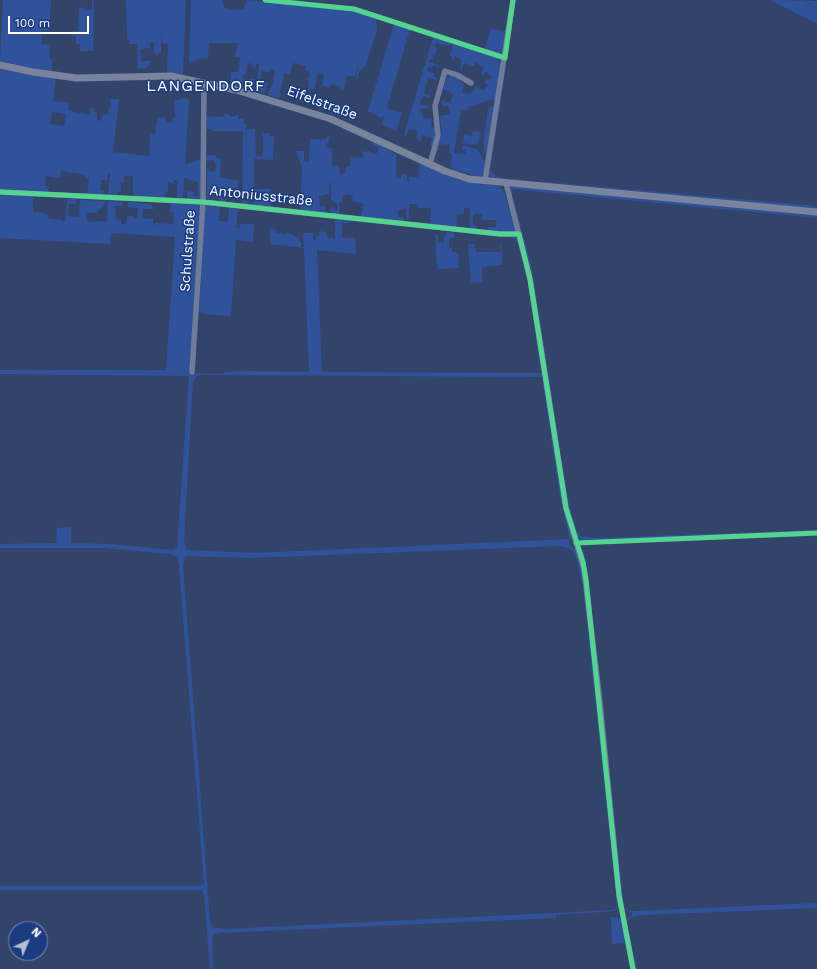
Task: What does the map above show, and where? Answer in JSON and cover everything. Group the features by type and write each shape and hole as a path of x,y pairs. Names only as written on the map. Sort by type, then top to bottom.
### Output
{"main road":[{"name":"Eifelstraße","path":"0,65 70,77 104,78 158,76 180,78 247,93 316,113 464,178 817,212"}],"street":[{"path":"485,181 513,0"},
{"path":"430,164 438,135 435,106 445,71 458,75 471,83"},
{"name":"Schulstraße","path":"192,372 203,202 204,83"},
{"path":"506,183 530,279 566,508 584,569 600,702 619,895 633,969"},
{"name":"Antoniusstraße","path":"0,192 203,202 500,234 519,234"}],"shaded area":[{"path":"3,0 51,0 49,31 42,30 41,44 50,45 49,59 52,59 52,72 0,61"},
{"path":"92,0 94,0 93,51 80,51 80,44 76,44 76,36 71,36 72,31 78,31 79,7 92,10"},
{"path":"126,0 186,0 183,74 167,73 168,44 162,43 161,34 161,53 158,53 158,55 154,54 154,42 150,42 150,48 140,49 141,61 151,61 147,68 138,69 137,44 129,44 129,39 127,39"},
{"path":"191,0 222,0 224,8 231,10 244,9 247,0 351,10 376,18 377,30 365,67 360,70 357,79 359,62 355,76 347,76 344,90 334,85 330,85 330,87 322,86 324,75 318,73 314,90 311,89 309,92 309,80 307,79 310,76 309,72 305,71 306,66 293,63 290,74 284,73 279,98 268,95 273,83 275,70 269,69 269,72 261,71 260,82 268,82 264,93 256,90 259,64 256,64 256,68 252,67 252,64 249,63 247,65 246,74 243,74 243,79 255,79 252,88 230,85 231,72 238,72 240,57 235,57 238,43 209,43 208,58 198,59 189,64"},
{"path":"278,0 350,6 485,50 490,29 505,31 510,0 512,0 502,57 355,8"},
{"path":"515,0 490,169 493,174 502,178 817,206 817,209 491,177 489,174"},
{"path":"770,0 817,1 817,23 801,16"},
{"path":"394,24 410,29 387,108 402,113 396,131 382,125 384,117 382,116 381,118 368,111"},
{"path":"433,37 451,43 450,46 436,43 435,47 437,48 435,55 433,55 433,60 430,59 429,62 439,65 439,67 433,65 432,68 428,67 427,71 435,74 434,77 437,77 436,80 428,78 424,93 431,95 430,98 425,96 422,98 420,105 428,106 428,108 420,110 420,112 422,112 423,119 432,118 431,126 435,128 436,134 433,146 430,145 432,138 423,135 420,142 418,142 419,139 416,139 418,131 409,129 406,136 404,135"},
{"path":"453,44 497,58 501,64 497,100 490,100 468,107 467,110 461,110 454,153 465,154 466,150 462,149 463,145 478,150 486,165 484,174 480,177 450,168 452,154 449,153 450,145 440,144 439,151 436,151 442,131 440,116 450,114 449,106 442,106 442,100 450,103 453,94 443,89 447,78 451,76 456,78 464,85 462,93 470,94 476,86 483,91 488,85 484,82 492,77 486,72 484,75 481,74 483,67 475,62 474,66 464,63 462,70 460,69 462,60 455,56 454,60 451,59 452,57 450,56"},
{"path":"0,69 56,78 53,101 69,103 68,110 78,113 90,115 90,108 94,108 94,112 97,112 97,120 101,121 102,115 108,115 111,101 110,97 111,99 119,99 113,152 149,156 150,133 155,134 158,117 166,118 166,123 172,123 173,118 175,118 174,100 182,98 182,102 183,98 189,100 185,164 201,160 200,198 197,200 187,200 187,191 194,192 193,196 198,196 198,182 184,178 183,200 177,199 177,180 174,180 174,184 168,181 168,192 165,192 164,199 133,197 133,176 124,176 124,183 121,183 121,192 117,192 117,196 108,196 110,174 108,173 107,180 101,180 100,191 104,191 103,194 87,194 89,179 86,178 86,175 61,171 60,178 46,176 45,185 49,187 48,192 0,191","holes":["52,112 66,114 64,126 50,124"]},
{"path":"492,106 495,108 486,156 483,147 488,109"},
{"path":"225,113 232,117 239,115 238,119 244,119 244,124 247,124 245,130 255,129 256,156 263,156 263,133 269,133 269,136 274,136 273,160 254,159 254,187 251,187 251,191 244,191 244,201 248,201 247,205 242,205 243,131 212,131 212,129 207,129 207,116 224,117"},
{"path":"473,131 482,132 480,133 478,144 474,145 463,143 464,135 472,136"},
{"path":"326,137 330,137 326,147 332,149 332,165 338,165 341,175 346,172 345,168 350,166 351,157 362,158 363,151 366,152 369,150 369,152 376,155 379,147 373,145 374,142 396,154 396,178 398,179 401,179 401,174 407,174 407,181 409,181 409,177 418,177 420,162 458,180 480,183 481,186 482,183 499,186 504,192 515,230 513,233 488,231 488,227 496,227 496,220 482,220 482,214 473,214 473,225 476,225 478,230 469,229 470,208 464,208 464,214 457,214 456,228 430,225 431,208 418,208 418,205 414,204 409,204 409,218 406,218 406,208 398,210 398,217 404,217 404,222 361,217 364,204 352,201 353,196 347,194 342,196 343,202 339,202 339,211 341,215 330,214 331,207 337,211 338,205 331,200 331,183 329,183 329,194 319,196 320,206 325,206 325,213 300,211 302,168 296,151 304,151 304,162 309,162 310,139 320,139 320,146 321,139 326,140"},
{"path":"207,155 217,155 216,158 220,159 221,156 220,177 239,181 237,188 231,188 231,191 223,191 222,199 226,199 225,203 219,202 219,189 216,191 216,189 210,189 209,196 210,199 213,199 213,202 207,198 207,169 209,168 210,172 215,171 215,168 217,167 214,160 207,161"},
{"path":"512,187 817,215 817,218 511,189 513,200 511,199 510,190"},
{"path":"254,189 271,189 271,208 253,206"},
{"path":"0,194 33,196 33,212 45,213 48,215 48,218 62,220 62,222 65,222 67,199 76,199 76,204 69,204 68,216 79,217 80,200 105,201 104,205 96,213 86,213 87,222 107,221 108,201 123,202 122,206 115,206 116,219 121,220 121,224 126,224 127,216 133,216 133,219 137,219 138,208 127,207 128,202 151,204 154,209 143,209 142,220 143,218 153,219 153,225 155,225 155,223 173,224 174,213 170,212 171,204 198,203 201,206 190,373 221,374 225,372 252,371 309,372 304,248 270,244 270,228 276,229 276,233 286,234 287,232 294,235 301,242 301,247 304,247 303,233 313,233 313,241 316,240 316,236 319,236 319,231 326,232 327,238 335,238 335,219 349,221 349,223 342,223 342,238 355,238 356,254 317,250 322,372 541,373 527,276 518,244 514,239 501,236 515,237 518,239 528,279 572,538 569,542 570,546 577,551 581,562 619,905 615,911 556,915 556,918 218,933 214,935 212,939 213,969 210,969 204,895 201,890 0,890 0,886 196,886 204,884 179,566 177,557 171,554 105,548 0,548 0,544 56,543 57,528 71,527 71,543 109,544 173,550 177,547 189,376 0,374 0,370 166,370 175,237 111,233 110,244 0,238","holes":["200,375 542,377 560,498 570,539 254,553 187,550 184,541 193,381","559,546 569,548 575,553 583,586 617,906 614,910 225,929 214,928 210,922 183,566 185,556 250,558"]},
{"path":"514,203 531,264 569,505 577,532 581,536 596,538 817,530 817,536 605,544 586,545 583,548 585,543 575,533 569,514 534,292 512,205"},
{"path":"205,207 220,207 219,221 228,221 229,208 238,209 236,227 240,228 240,224 254,224 253,242 236,240 231,316 204,314 199,312"},
{"path":"446,232 453,233 455,237 449,238 449,247 452,248 452,252 456,252 456,254 458,254 459,268 437,269 435,234 438,235 438,243 444,243 444,236 446,235"},
{"path":"501,236 502,265 482,267 482,282 471,283 468,244 475,244 476,252 494,252 495,254 495,252 501,252 500,247 498,247 500,245"},
{"path":"583,548 589,580 624,907 630,911 635,911 817,903 817,908 643,915 631,917 627,923 637,969 635,969 626,923 632,913 626,910 623,906 586,568 582,551"},
{"path":"611,917 617,917 621,921 625,943 612,944"}],"waterway":[{"path":"800,0 817,8"},
{"path":"0,70 30,75"}],"cycle path":[{"path":"265,0 354,9 505,58 513,0"},
{"path":"0,192 203,202 500,234 519,234 530,279 566,508 583,562 586,580 619,895 633,969"},
{"path":"576,543 817,533"}],"district":[{"name":"LANGENDORF","path":"206,86"}]}
